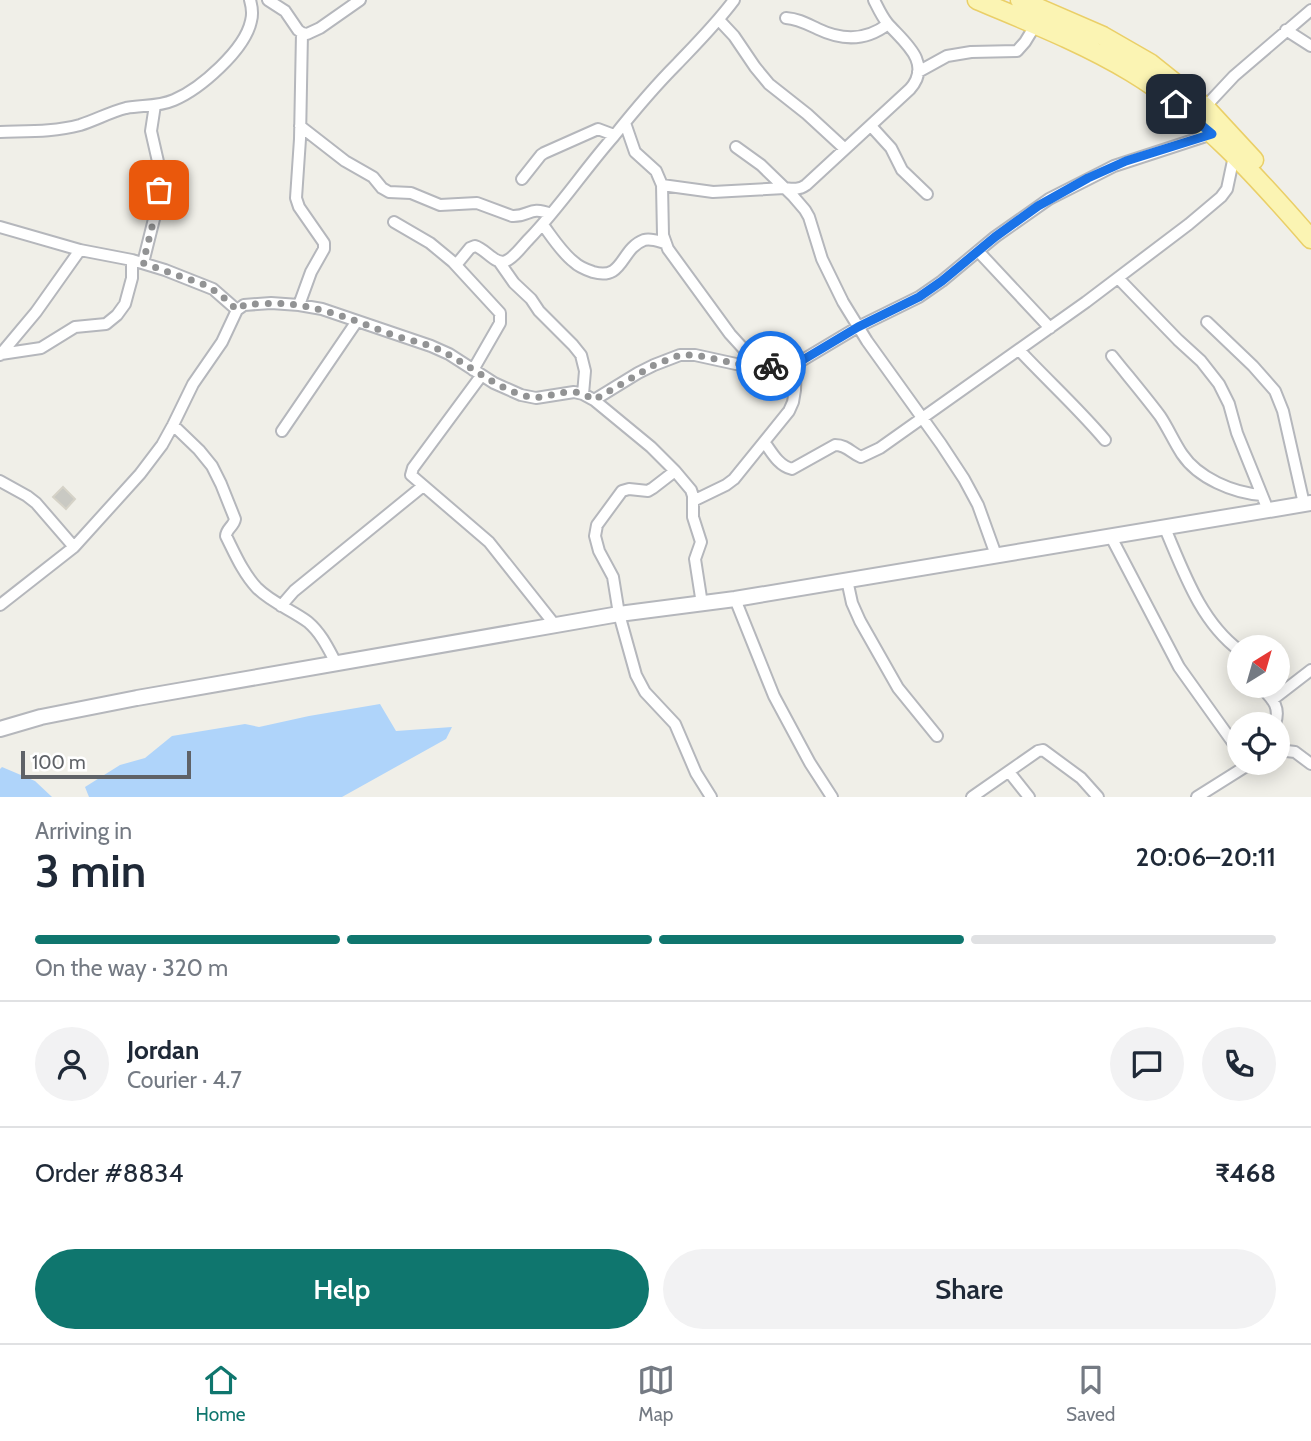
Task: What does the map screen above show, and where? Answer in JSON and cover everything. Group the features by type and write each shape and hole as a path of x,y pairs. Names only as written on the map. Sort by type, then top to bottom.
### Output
{"main road":[{"path":"977,0 1101,55 1158,90 1212,134 1311,239"},
{"path":"1020,0 1103,36 1150,63 1205,107 1311,220"}],"street":[{"path":"0,132 54,130 80,125 124,109 171,102 179,98 205,80 236,50 251,22 250,0"},
{"path":"268,0 285,11 302,33 296,198 299,207 324,243 324,249 311,272 299,305"},
{"path":"302,33 307,34 320,28 360,0"},
{"path":"500,263 513,256 543,225 614,135 734,0"},
{"path":"662,185 713,192 794,189 806,185 918,79 917,61 912,50 882,17 874,0"},
{"path":"1205,107 1234,76 1311,10"},
{"path":"786,18 849,38 871,34 888,24"},
{"path":"719,20 734,36 768,84 807,114 845,149"},
{"path":"918,72 947,56 971,52 1017,51 1035,24"},
{"path":"1286,30 1311,46"},
{"path":"1,355 41,348 75,327 106,324 125,304 156,211 159,166 152,131 155,105"},
{"path":"625,123 635,152 656,171 662,185 665,243 730,334 760,367"},
{"path":"300,126 345,161 373,177 389,192 411,193 440,205 477,203 512,216 537,209 551,214"},
{"path":"871,126 891,148 901,170 927,194"},
{"path":"522,179 544,153 598,129 614,135"},
{"path":"594,400 654,365 680,355 695,355 760,367 796,364 858,327 919,297 1038,206 1088,178 1126,161 1212,134"},
{"path":"736,147 785,188 809,217 832,282 858,327 972,491 996,555"},
{"path":"765,443 781,463 792,469 835,446 842,445 852,454 861,457 869,454 1020,350 1189,224 1227,189 1234,156"},
{"path":"394,222 429,243 457,265 501,317 477,373 411,472 413,478 489,542 555,625"},
{"path":"543,225 573,262 606,275 613,272 633,248 644,240 665,243"},
{"path":"0,227 80,250 138,262 205,285 220,294 237,310"},
{"path":"457,265 470,248 475,246 485,250 500,263 514,283 581,355 585,370 583,394"},
{"path":"1,355 36,312 80,250"},
{"path":"978,251 1050,328"},
{"path":"1118,278 1201,360 1219,384 1268,510"},
{"path":"0,605 74,547 140,474 162,445 193,384 218,350 237,310 244,305 271,303 299,305 332,312 431,346 505,388 530,398 546,398 573,392 594,400 644,441 676,471 691,490 693,517 701,542 695,559 702,604"},
{"path":"282,431 357,321"},
{"path":"0,729 41,717 192,688 555,625 735,599 1307,503 1283,411 1275,391 1207,322"},
{"path":"1020,350 1105,440"},
{"path":"1112,356 1161,419 1193,466 1220,484 1238,491 1262,495"},
{"path":"693,501 734,479 765,443 793,402 796,364"},
{"path":"173,425 199,450 217,474 235,519 226,536 243,570 259,590 316,629 336,663"},
{"path":"676,471 648,491 622,491 597,524 595,537 613,577 619,614 639,683 675,724 696,774 711,797"},
{"path":"0,481 36,503 74,547"},
{"path":"281,606 294,591 422,486"},
{"path":"1164,526 1186,578 1205,611 1227,640"},
{"path":"1110,535 1179,667 1227,734"},
{"path":"847,580 855,612 898,688 937,736"},
{"path":"735,599 774,696 810,763 832,797"},
{"path":"1278,712 1272,700 1311,670"},
{"path":"972,797 1043,750 1082,778 1098,797"},
{"path":"1290,751 1296,752 1311,764"},
{"path":"1009,772 1029,797"},
{"path":"1197,797 1231,775"}],"water":[{"path":"380,704 396,731 452,727 446,739 342,797 89,797 85,787 120,765 145,758 172,736 245,724 259,727"},
{"path":"2,767 35,781 52,797 0,797"}],"building":[{"path":"63,487 75,499 66,509 53,497"}],"way so far":[{"path":"159,190 143,263 205,285 220,294 237,310 244,305 271,303 308,306 431,346 494,383 530,398 546,398 573,392 594,400 638,373 680,355 708,357 749,366 771,366"}],"route":[{"path":"771,366 796,364 858,327 919,297 1038,206 1088,178 1126,161 1212,134 1176,104"}]}
